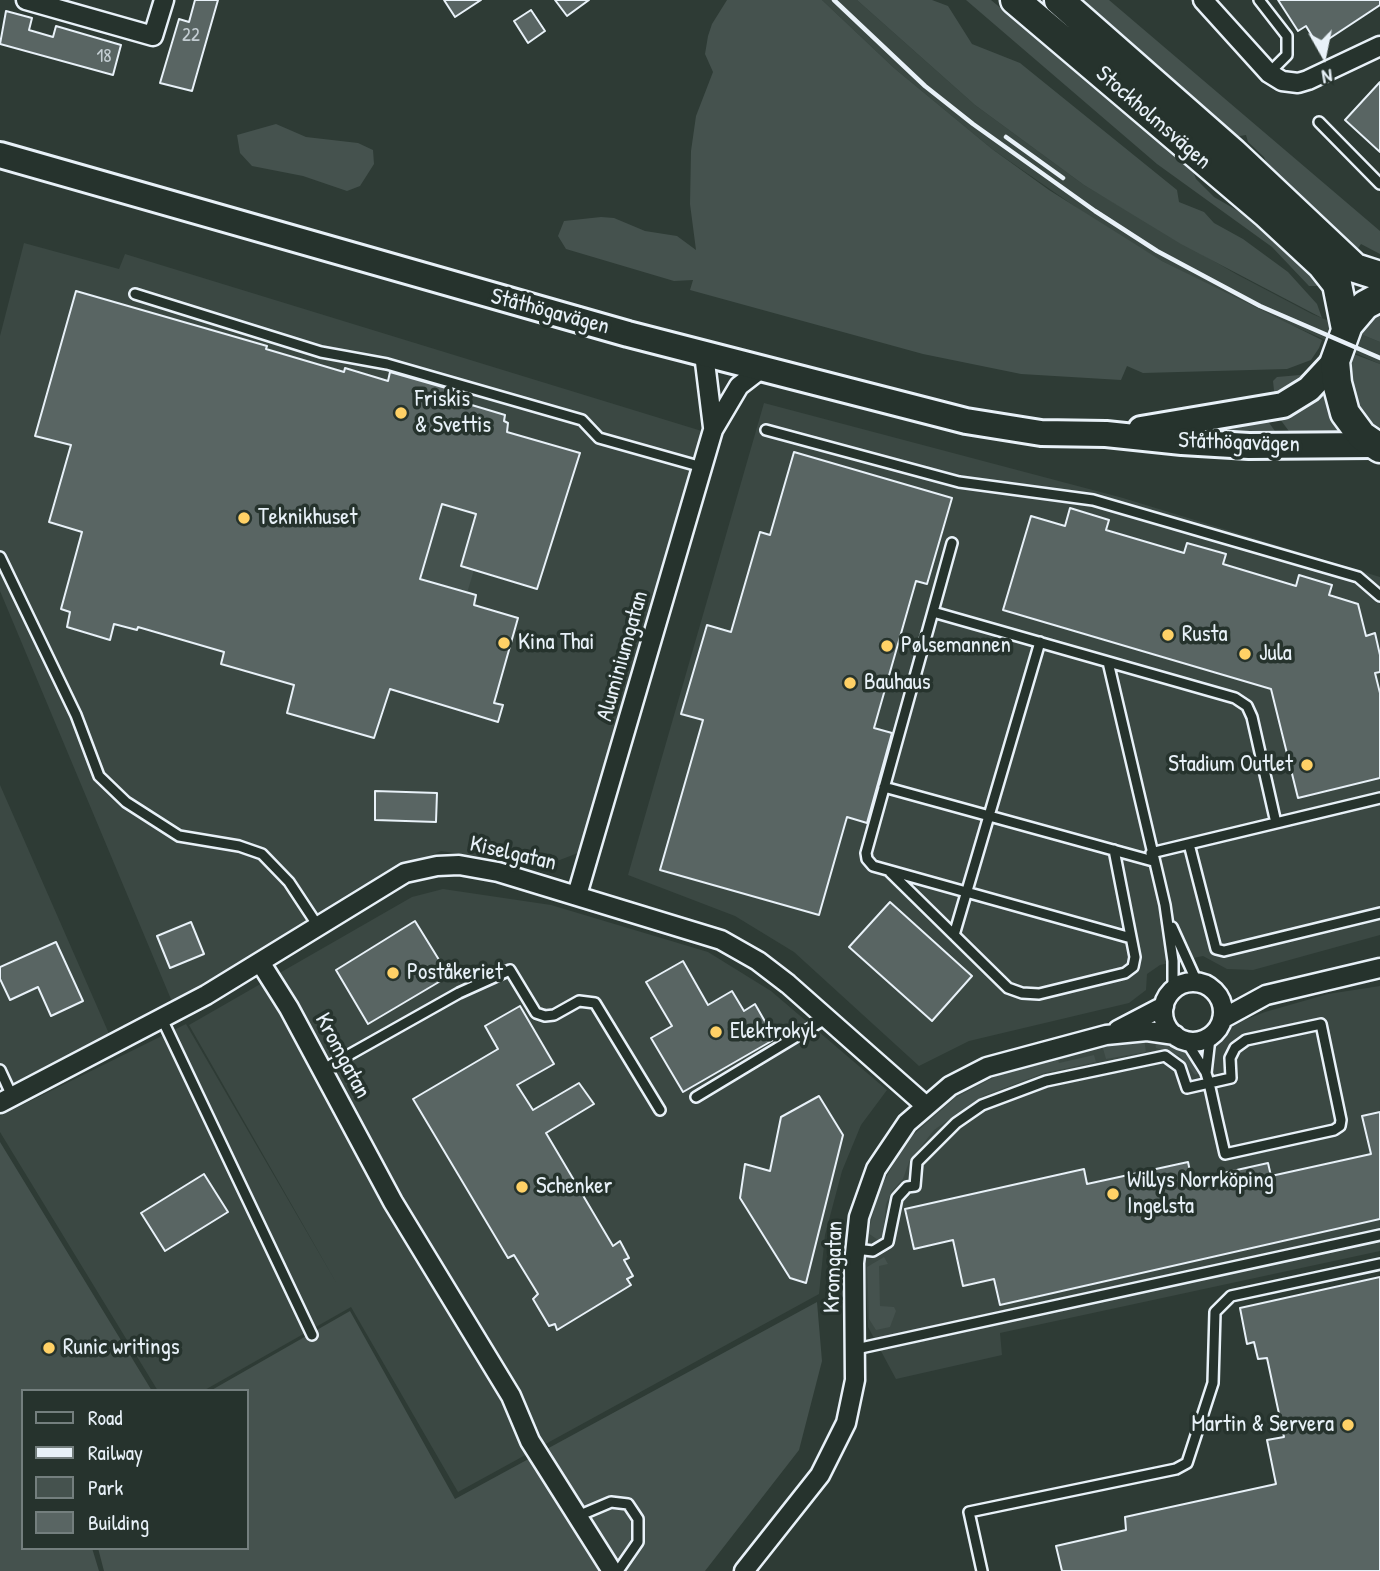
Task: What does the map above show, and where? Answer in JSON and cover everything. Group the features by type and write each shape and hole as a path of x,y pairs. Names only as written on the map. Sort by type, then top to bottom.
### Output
{"highway":[{"name":"Stockholmsvägen","path":"1015,0 1298,229 1380,274"},
{"name":"Stockholmsvägen","path":"1059,0 1298,229 1337,284 1344,315"},
{"path":"1376,447 1345,413 1337,383 1335,361 1344,315 1380,297"}],"main road":[{"name":"Ståthögavägen","path":"0,155 429,279 704,354 1005,429 1249,446 1376,447"},
{"name":"Ståthögavägen","path":"1106,434 1270,409 1297,398 1319,380 1335,361"}],"street":[{"path":"26,0 153,36 164,0"},
{"path":"1203,0 1269,72 1282,81 1298,83 1324,74 1380,46"},
{"name":"Aluminiumgatan","path":"704,354 711,393 713,430"},
{"name":"Aluminiumgatan","path":"577,895 713,430 739,386 761,369"},
{"name":"Kiselgatan","path":"6,1100 163,1019 405,873 437,866 459,865 498,872 721,940 758,961 925,1105"},
{"name":"Kromgatan","path":"260,961 393,1202 511,1396 530,1441 612,1571"},
{"path":"1266,995 1216,993 1197,982 1180,985 1168,998 1165,1022 1180,1038 1210,1038 1222,1019 1266,995 1380,968"},
{"path":"1216,993 1221,1001 1222,1019"},
{"name":"Kromgatan","path":"1106,1035 1168,998"},
{"name":"Kromgatan","path":"744,1571 803,1497 830,1457 849,1411 856,1349 855,1250 859,1217 876,1169 891,1144 925,1105 950,1086 987,1067 1106,1035 1147,1031 1180,1038"}],"lane":[{"path":"1259,0 1287,36 1287,55 1269,72"},
{"path":"1319,122 1380,184"},
{"path":"135,293 321,352 387,364 582,420 599,438 702,467"},
{"path":"766,430 959,482 1093,500 1358,577 1380,596"},
{"path":"952,543 866,853 873,866 888,871 1131,939"},
{"path":"0,557 76,715 99,776 126,802 180,836 262,854 289,882 318,926"},
{"path":"933,612 1235,698 1247,705 1276,823"},
{"path":"954,935 1040,642"},
{"path":"1108,662 1165,905 1173,961 1168,998"},
{"path":"884,786 1114,850 1152,857 1189,844 1380,798"},
{"path":"1189,844 1216,949 1224,951 1380,913"},
{"path":"888,871 1008,988 1022,993 1039,994 1125,974 1133,967 1135,957 1114,850"},
{"path":"1165,905 1197,982"},
{"path":"322,1070 459,993 510,970 536,1013 554,1015 587,999 595,1003 660,1110"},
{"path":"696,1097 827,1018"},
{"path":"163,1019 312,1335"},
{"path":"855,1250 873,1251 888,1242 894,1223 893,1208 901,1192 915,1186 917,1162 956,1123 982,1105 1046,1081 1165,1056 1173,1060 1184,1074 1186,1088 1209,1083 1231,1078 1230,1058 1235,1048 1246,1040 1321,1024 1341,1120 1339,1126 1334,1130 1225,1154 1209,1083 1206,1073 1180,1038"},
{"path":"1206,1073 1210,1038"},
{"path":"0,1070 6,1100"},
{"path":"856,1349 1380,1235"},
{"path":"982,1571 969,1512 1176,1469 1187,1463 1213,1383 1214,1312 1231,1296 1380,1264"},
{"path":"578,1516 611,1502 628,1504 638,1519 638,1542 618,1571"}],"shaded area":[{"path":"822,0 857,0 975,105 1084,185 1236,274 1312,314 1380,342 1380,364 1253,308 1162,261 1103,226 992,149 894,68"},
{"path":"24,243 119,269 125,254 705,432 602,793 578,853 544,866 441,851 361,886 173,1004 0,591 0,336"},
{"path":"764,403 1123,498 1380,577 1380,935 1253,970 1227,969 1203,956 1160,965 1147,974 1146,990 1129,1003 969,1041 919,1066 794,952 735,916 628,875"},
{"path":"0,785 110,1036 0,1094"},
{"path":"443,889 551,905 708,952 771,991 887,1090 861,1125 842,1171 825,1235 819,1294 458,1492 351,1307 207,1389 157,1389 0,1132 0,1116 186,1024 337,1284 189,1025 412,897"},
{"path":"1380,986 1380,1251 1000,1333 1002,1355 896,1379 868,1327 865,1268 868,1219 880,1187 905,1143 942,1105 963,1091 1009,1070 1057,1055 1130,1039 1168,1039 1187,1050 1217,1044 1224,1033 1239,1022 1265,1012 1328,994"}],"green space":[{"path":"727,0 822,0 894,68 992,149 1049,190 1162,261 1322,340 1319,348 1311,360 1287,369 1143,373 1127,366 1121,380 1021,374 923,354 690,290 693,280 674,281 566,249 558,236 564,221 601,217 614,218 645,231 677,236 696,250 690,204 691,151 696,116 713,72 705,54 708,36"},
{"path":"857,0 932,0 948,6 972,44 1020,63 1177,190 1179,202 1204,212 1214,223 1243,239 1288,272 1317,304 1322,318 1181,244 1084,185 975,105"},
{"path":"966,0 991,0 1191,166 1196,179 1214,197 1264,226 1293,252 1318,286 1309,286 1272,247 1157,164"},
{"path":"1077,0 1109,0 1380,231 1380,254 1361,244 1357,250 1345,242 1269,169 1264,157 1248,142 1246,135 1234,137"},
{"path":"276,124 306,137 358,143 373,150 374,164 360,186 347,191 303,176 252,166 240,153 237,135"},
{"path":"1380,304 1380,342 1353,331"},
{"path":"1351,353 1380,364 1380,435 1361,417 1352,396"},
{"path":"1317,368 1275,400 1273,381 1277,377 1300,375"},
{"path":"1324,389 1344,433 1291,434 1277,415"},
{"path":"1265,417 1277,434 1191,435 1202,428"},
{"path":"442,504 476,514 461,566 474,570 467,593 420,579"},
{"path":"1154,1038 1170,1041 1183,1048 1198,1074 1195,1075 1180,1056 1156,1048"},
{"path":"1144,1039 1146,1052 1106,1059 1102,1045"},
{"path":"1094,1055 1096,1062 1044,1073 983,1096 934,1130 909,1162 903,1179 892,1191 886,1204 883,1236 878,1240 868,1233 879,1191 893,1165 912,1136 955,1098 1004,1072 1057,1056 1059,1063"},
{"path":"0,1142 151,1389 21,1389 21,1550 93,1550 99,1571 0,1571"},
{"path":"884,1257 888,1264 879,1266 880,1306 894,1307 896,1311 890,1327 876,1330 869,1319 867,1267"},
{"path":"817,1302 822,1361 799,1450 705,1571 104,1571 99,1550 248,1550 248,1389 214,1389 350,1311 455,1499"}],"building":[{"path":"195,0 218,0 192,91 160,83 179,19 189,22"},
{"path":"444,0 481,0 455,17"},
{"path":"555,0 589,0 567,16"},
{"path":"1278,0 1380,0 1380,5 1318,46 1306,26 1298,31"},
{"path":"531,10 545,31 528,43 514,21"},
{"path":"6,11 32,18 29,30 53,37 56,26 121,45 113,75 0,44"},
{"path":"1380,82 1380,152 1345,120"},
{"name":"Teknikhuset","path":"76,291 267,346 266,349 344,372 345,368 388,381 390,372 467,394 465,403 505,415 507,432 580,453 537,589 461,566 476,514 442,504 420,579 476,595 474,605 518,618 494,703 503,705 498,722 390,689 374,738 287,713 294,685 221,664 224,652 138,627 137,630 114,624 110,640 67,627 70,612 61,609 82,532 49,522 71,445 35,436"},
{"path":"794,452 952,498 927,584 916,581 874,728 892,733 867,823 847,817 819,915 660,870 703,720 681,714 707,625 731,632 760,532 770,535"},
{"path":"1070,508 1109,520 1106,530 1184,553 1187,543 1226,554 1223,564 1296,586 1299,575 1332,585 1329,595 1358,604 1366,636 1375,633 1380,655 1380,672 1375,673 1380,693 1380,778 1298,798 1271,689 1003,610 1031,516 1065,526"},
{"path":"375,791 437,793 436,822 375,820"},
{"path":"890,902 972,976 932,1021 849,947"},
{"name":"Poståkeriet","path":"415,921 449,976 368,1024 336,970"},
{"path":"191,922 204,954 170,968 157,936"},
{"path":"56,942 83,1001 51,1016 38,987 10,1000 0,979 0,967"},
{"name":"Elektrokyl","path":"683,961 708,1005 732,991 744,1011 755,1004 775,1039 683,1092 651,1038 672,1026 646,982"},
{"name":"Schenker","path":"520,1006 554,1064 517,1085 533,1110 579,1083 594,1104 546,1133 613,1246 620,1241 629,1258 624,1260 633,1276 627,1279 631,1285 557,1330 555,1324 549,1326 533,1299 538,1294 514,1255 508,1258 413,1099 498,1049 485,1026"},
{"path":"819,1096 843,1135 806,1283 790,1278 740,1198 745,1164 770,1171 781,1117"},
{"path":"1380,1112 1380,1219 1000,1305 994,1279 963,1286 953,1240 914,1249 905,1209 1084,1169 1087,1184 1188,1162 1192,1180 1268,1163 1271,1176 1371,1154 1362,1116"},
{"path":"204,1174 228,1212 165,1251 141,1213"},
{"name":"Martin & Servera","path":"1380,1277 1380,1571 1062,1571 1056,1546 1126,1530 1125,1517 1276,1484 1267,1440 1284,1437 1267,1358 1258,1359 1254,1342 1247,1344 1240,1308"}],"railway":[{"path":"834,0 925,86 973,124 1095,211 1157,251 1260,306 1380,358"},
{"path":"1006,137 1063,178"}],"place":[{"name":"Friskis & Svettis","path":"401,413"},
{"name":"Teknikhuset","path":"244,518"},
{"name":"Rusta","path":"1168,635"},
{"name":"Kina Thai","path":"504,643"},
{"name":"Pølsemannen","path":"887,646"},
{"name":"Jula","path":"1245,654"},
{"name":"Bauhaus","path":"850,683"},
{"name":"Stadium Outlet","path":"1307,765"},
{"name":"Poståkeriet","path":"393,973"},
{"name":"Elektrokyl","path":"716,1032"},
{"name":"Schenker","path":"522,1187"},
{"name":"Willys Norrköping Ingelsta","path":"1113,1194"},
{"name":"Runic writings","path":"49,1348"},
{"name":"Martin & Servera","path":"1348,1425"}]}
